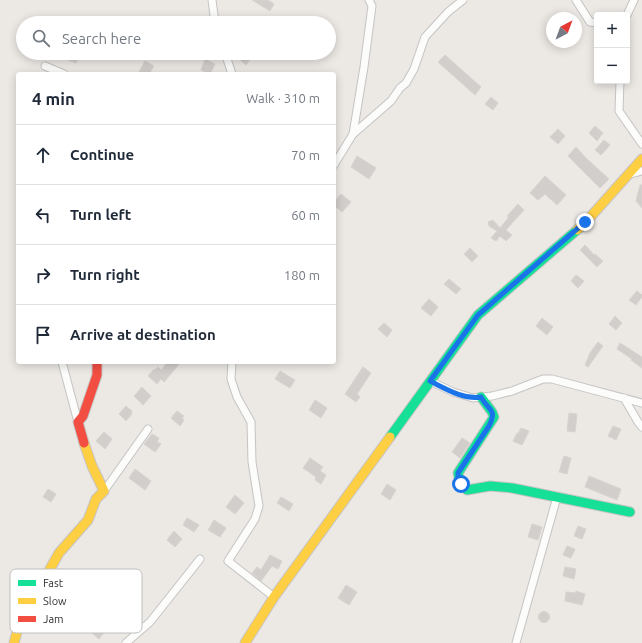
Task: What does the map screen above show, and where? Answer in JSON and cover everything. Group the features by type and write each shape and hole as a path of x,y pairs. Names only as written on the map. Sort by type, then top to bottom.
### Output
{"main road":[{"path":"245,643 274,597 478,315 585,222 630,174 642,158"},
{"path":"49,569 58,553 88,520 96,499 104,491 97,480 89,460 78,422 83,416 97,375 96,364"},
{"path":"481,397 485,404 493,411 494,417 458,473 458,478 463,487 467,490 497,485 521,488 630,512"},
{"path":"14,643 17,633"}],"street":[{"path":"212,0 214,16"},
{"path":"353,134 372,6 369,0"},
{"path":"336,162 353,134 391,101 400,88 406,83 414,69 426,37 448,12 463,0"},
{"path":"576,0 590,22 594,23"},
{"path":"628,12 634,0"},
{"path":"227,60 231,72"},
{"path":"45,66 59,72"},
{"path":"620,84 619,110 642,144"},
{"path":"630,174 642,170"},
{"path":"63,364 78,422"},
{"path":"232,364 231,380 237,397 251,422 252,462 259,506 255,519 228,561 274,597"},
{"path":"430,381 453,392 473,398 512,391 543,379 552,379 642,402"},
{"path":"624,398 642,427"},
{"path":"104,491 148,429"},
{"path":"516,643 557,497"},
{"path":"142,629 150,622 200,559"},
{"path":"126,643 137,633"}],"building":[{"path":"252,0 268,0 274,4 270,11"},
{"path":"445,55 481,87 475,95 438,62"},
{"path":"68,60 77,60 76,63"},
{"path":"205,60 215,64 211,72 201,70"},
{"path":"240,60 250,60 246,65"},
{"path":"145,61 154,66 150,72 139,72"},
{"path":"491,97 498,103 493,110 485,104"},
{"path":"595,126 603,133 597,141 589,133"},
{"path":"558,129 565,136 558,144 550,137"},
{"path":"604,140 610,145 601,155 595,150"},
{"path":"576,147 609,179 600,188 568,156"},
{"path":"357,156 376,168 369,179 351,167"},
{"path":"545,176 566,195 557,205 545,194 538,200 530,193"},
{"path":"640,185 642,185 642,208 636,201"},
{"path":"341,194 351,202 342,212 336,207 336,200"},
{"path":"518,204 524,210 506,230 512,235 506,241 500,236 496,241 491,238 497,231 489,226 488,222 493,220 500,228 509,217 507,216"},
{"path":"585,245 594,255 595,254 603,261 597,267 580,250"},
{"path":"470,248 478,256 472,262 464,254"},
{"path":"576,275 584,281 578,288 571,281"},
{"path":"449,279 461,289 456,294 444,284"},
{"path":"637,291 642,295 642,297 636,305 629,300"},
{"path":"429,299 438,307 431,316 421,308"},
{"path":"615,316 622,323 616,330 609,324"},
{"path":"542,318 553,327 547,335 536,326"},
{"path":"384,323 392,330 387,337 378,329"},
{"path":"598,342 603,346 588,367 585,365 590,353"},
{"path":"620,343 642,357 642,368 617,349"},
{"path":"166,364 179,364 164,382 161,379 157,384 148,376 158,367 161,370"},
{"path":"363,367 371,373 357,394 360,397 356,402 345,394"},
{"path":"280,371 295,380 290,388 275,379"},
{"path":"142,387 151,396 143,405 134,396"},
{"path":"315,400 327,408 321,418 309,410"},
{"path":"126,406 132,411 132,414 126,421 119,414"},
{"path":"177,411 184,416 182,418 184,420 180,426 171,418"},
{"path":"569,413 577,414 575,432 567,431"},
{"path":"613,426 621,429 616,440 608,436"},
{"path":"521,428 529,431 522,445 513,441"},
{"path":"104,432 112,439 105,449 96,441"},
{"path":"152,434 159,438 157,442 161,444 155,452 144,444"},
{"path":"462,438 470,443 460,458 452,452"},
{"path":"564,456 571,458 567,474 559,472"},
{"path":"310,458 323,467 320,471 326,475 321,484 315,480 316,477 303,468"},
{"path":"135,469 151,481 145,490 129,478"},
{"path":"589,476 621,489 617,500 585,487"},
{"path":"387,484 396,490 390,500 381,494"},
{"path":"48,489 56,494 51,502 43,497"},
{"path":"235,495 244,503 235,514 226,507"},
{"path":"281,497 293,504 289,511 277,503"},
{"path":"187,518 199,525 194,532 183,525"},
{"path":"214,520 226,528 220,537 208,530"},
{"path":"532,524 542,527 538,540 528,537"},
{"path":"578,526 586,529 582,539 574,536"},
{"path":"174,531 182,539 175,547 167,540"},
{"path":"567,546 575,549 571,558 563,555"},
{"path":"270,555 282,561 278,569 272,566 261,581 252,573 257,567 261,570"},
{"path":"565,567 576,569 574,579 563,576"},
{"path":"346,585 357,592 349,605 338,598"},
{"path":"576,591 585,594 582,605 565,601 566,592 576,593"},
{"path":"542,612 546,612 548,613 548,621 542,622 539,619 539,615"},
{"path":"92,633 104,633 99,639"}],"traffic: fast":[{"path":"390,437 478,315 577,230"},
{"path":"481,397 494,417 458,473 463,486 467,490 490,486 512,488 630,512"}],"traffic: slow":[{"path":"577,230 642,159"},
{"path":"245,643 274,597 390,437"},
{"path":"50,569 59,553 88,520 96,499 104,491 92,466 84,443"},
{"path":"14,643 17,633"}],"traffic: jam":[{"path":"84,443 78,422 83,416 97,375 97,364"}],"route":[{"path":"461,484 458,478 460,468 474,450 489,426 494,417 493,411 485,404 481,397 473,398 453,392 430,381 478,315 585,222"}]}
